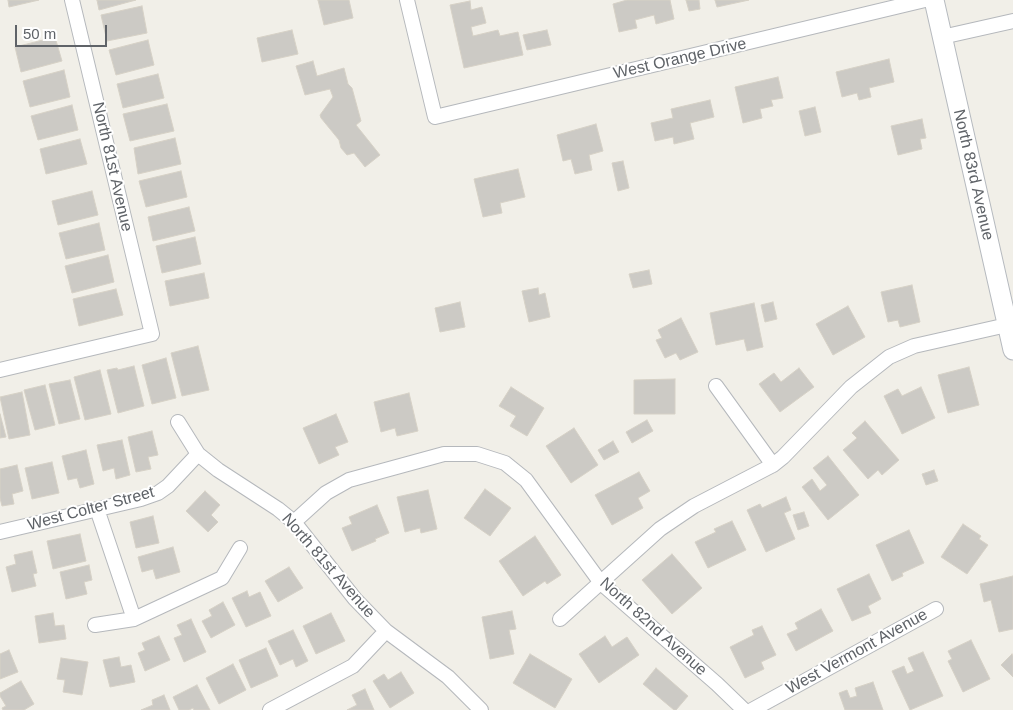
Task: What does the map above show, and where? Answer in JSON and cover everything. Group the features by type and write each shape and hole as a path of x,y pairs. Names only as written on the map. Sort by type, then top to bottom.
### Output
{"main road":[{"name":"North 83rd Avenue","path":"934,0 1013,350"}],"street":[{"name":"North 81st Avenue","path":"0,370 152,334 72,0"},
{"name":"West Orange Drive","path":"407,0 435,117 925,0"},
{"path":"942,37 1013,21"},
{"path":"560,619 660,529 694,506 773,465 851,387 889,358 914,346 1007,325"},
{"path":"716,386 773,465"},
{"name":"North 81st Avenue","path":"178,422 198,454 218,470 278,508 294,522 355,599 386,631 448,677 481,710"},
{"name":"West Colter Street","path":"0,532 141,499 168,486 198,454"},
{"name":"North 82nd Avenue","path":"294,522 326,494 349,480 444,454 477,454 505,463 526,480 600,582 744,710"},
{"path":"97,509 134,619"},
{"path":"95,625 134,619 222,578 240,548"},
{"name":"West Vermont Avenue","path":"752,710 936,609"},
{"path":"270,710 353,666 386,631"}],"building":[{"path":"8,0 39,0 9,7"},
{"path":"97,0 136,0 99,10"},
{"path":"318,0 349,0 353,18 324,25"},
{"path":"627,0 670,0 674,19 656,24 654,15 635,20 637,28 619,32 613,4"},
{"path":"686,0 699,0 700,9 689,11"},
{"path":"715,0 749,0 717,7"},
{"path":"470,1 471,10 482,7 486,23 471,27 473,36 498,30 500,36 518,32 523,55 464,68 450,5"},
{"path":"142,6 147,33 107,41 101,15"},
{"path":"292,30 298,54 262,62 257,38"},
{"path":"547,30 551,45 527,50 523,35"},
{"path":"55,37 62,61 21,72 15,47"},
{"path":"148,40 154,65 116,75 109,50"},
{"path":"889,59 894,82 869,88 871,97 859,100 857,93 842,97 836,72"},
{"path":"313,61 317,76 344,68 348,84 352,88 361,121 356,125 380,155 365,167 354,153 347,155 341,148 339,140 321,118 320,115 333,97 330,89 305,95 296,66"},
{"path":"64,70 70,97 30,107 23,81"},
{"path":"158,74 164,98 123,108 117,84"},
{"path":"778,77 783,98 771,100 773,106 760,109 762,118 743,123 735,87"},
{"path":"710,100 714,117 690,123 694,139 674,144 673,137 655,141 651,123 673,118 671,109"},
{"path":"167,104 174,131 130,141 123,114"},
{"path":"72,105 78,130 38,140 31,116"},
{"path":"815,107 821,132 805,136 799,111"},
{"path":"922,119 926,138 920,139 922,149 898,155 891,126"},
{"path":"596,124 603,151 589,155 592,170 575,174 571,159 563,161 557,135"},
{"path":"175,138 181,164 138,174 134,148"},
{"path":"80,139 87,164 46,174 40,149"},
{"path":"623,161 629,188 618,191 612,163"},
{"path":"518,169 525,197 500,203 502,213 483,217 474,179"},
{"path":"181,171 187,197 146,207 139,181"},
{"path":"92,191 98,215 58,225 52,201"},
{"path":"189,207 195,231 153,241 148,217"},
{"path":"99,223 105,250 66,259 59,233"},
{"path":"195,237 201,264 162,273 156,246"},
{"path":"108,255 114,282 72,293 65,266"},
{"path":"649,270 652,284 633,288 629,274"},
{"path":"204,273 209,298 170,306 165,281"},
{"path":"912,285 920,322 900,327 898,320 888,322 881,292"},
{"path":"538,288 539,295 545,293 550,317 529,322 522,291"},
{"path":"116,289 123,315 79,326 73,299"},
{"path":"460,302 465,327 440,332 435,308"},
{"path":"773,302 777,319 765,322 761,305"},
{"path":"754,303 763,347 747,351 744,339 716,345 710,313"},
{"path":"848,306 865,337 833,355 816,324"},
{"path":"681,318 698,352 680,360 676,353 665,358 656,340 662,338 658,330"},
{"path":"198,346 209,390 182,396 171,353"},
{"path":"166,358 176,398 152,404 142,365"},
{"path":"134,366 144,406 118,413 107,370 117,368 118,370"},
{"path":"969,367 979,405 948,413 938,375"},
{"path":"799,368 814,387 780,412 759,384 774,373 781,382"},
{"path":"100,370 111,414 85,420 74,377"},
{"path":"675,379 675,414 634,414 634,380"},
{"path":"70,380 80,419 59,424 49,384"},
{"path":"45,385 55,425 35,430 24,390"},
{"path":"511,387 544,408 527,436 510,426 516,416 499,406"},
{"path":"921,387 935,418 902,434 884,396 898,389 902,396"},
{"path":"22,392 30,435 9,439 0,397"},
{"path":"409,393 418,431 397,436 395,428 381,432 374,402"},
{"path":"0,414 6,437 0,438"},
{"path":"336,414 348,442 335,447 339,455 319,464 303,428"},
{"path":"647,420 653,431 632,443 626,432"},
{"path":"865,421 899,460 882,475 878,470 868,479 843,450 857,438 852,433"},
{"path":"574,428 598,465 571,483 546,446"},
{"path":"152,431 158,455 148,457 151,469 136,472 128,437"},
{"path":"122,440 130,475 116,479 114,468 103,471 97,445"},
{"path":"613,441 619,452 604,460 598,450"},
{"path":"86,450 94,484 80,488 77,478 68,480 62,456"},
{"path":"828,456 859,495 828,520 802,487 812,479 820,491 827,485 813,468"},
{"path":"52,462 59,493 32,499 25,468"},
{"path":"17,465 23,491 12,494 14,504 2,506 0,498 0,469"},
{"path":"934,470 938,481 926,485 922,474"},
{"path":"639,472 650,491 638,498 643,508 612,525 595,495"},
{"path":"485,489 511,508 490,536 464,518"},
{"path":"428,490 437,529 421,533 420,528 405,532 397,497"},
{"path":"205,491 220,505 211,515 218,522 208,532 186,511"},
{"path":"786,497 791,510 784,513 795,539 766,552 747,510 760,504 762,508"},
{"path":"377,505 389,533 375,539 376,541 352,551 342,528 352,524 349,517"},
{"path":"804,512 809,526 798,530 793,515"},
{"path":"153,516 159,543 136,548 130,522"},
{"path":"732,521 746,550 708,568 695,542 716,532 714,529"},
{"path":"963,524 981,536 979,539 988,545 967,574 941,557"},
{"path":"909,530 924,563 902,573 903,576 892,581 876,545"},
{"path":"80,534 86,561 53,569 47,541"},
{"path":"535,536 561,575 547,584 545,581 523,596 499,561"},
{"path":"173,547 180,572 156,579 153,569 142,572 138,557"},
{"path":"32,551 37,573 33,574 36,586 12,592 6,567 16,564 14,555"},
{"path":"672,554 702,588 672,614 642,580"},
{"path":"89,565 92,580 84,582 87,594 66,599 60,572"},
{"path":"289,567 303,588 278,602 265,581"},
{"path":"869,574 881,599 868,606 871,613 852,621 837,589"},
{"path":"1013,576 1013,629 999,632 991,600 984,602 980,584"},
{"path":"247,591 249,597 260,592 271,616 246,627 232,598"},
{"path":"223,602 235,625 211,638 202,621 212,616 209,610"},
{"path":"821,609 833,631 796,651 787,634 798,629 795,623"},
{"path":"512,611 516,629 509,630 514,654 490,659 482,617"},
{"path":"53,613 55,626 64,625 66,639 39,643 35,616"},
{"path":"331,613 345,641 316,654 303,626"},
{"path":"191,619 206,652 184,662 174,638 182,635 177,625"},
{"path":"762,626 776,655 761,662 764,669 745,678 730,647 754,635 752,630"},
{"path":"293,630 308,661 296,667 293,659 280,665 268,641"},
{"path":"159,636 170,660 145,671 138,653 145,650 142,643"},
{"path":"605,636 612,647 627,637 639,655 599,683 579,654"},
{"path":"971,640 990,679 963,692 948,661 952,659 948,651"},
{"path":"266,648 278,676 251,688 239,660"},
{"path":"9,650 18,672 0,679 0,654"},
{"path":"923,652 943,696 910,710 892,671 904,666 907,674 914,671 908,658"},
{"path":"530,654 572,679 555,708 513,683"},
{"path":"1012,654 1013,656 1013,677 1001,665"},
{"path":"119,657 121,667 131,665 135,682 110,687 103,660"},
{"path":"61,658 88,662 82,695 63,692 65,680 57,679"},
{"path":"233,664 246,690 219,704 206,678"},
{"path":"656,668 688,696 676,710 643,684"},
{"path":"401,672 414,693 390,708 373,681 384,674 388,680"},
{"path":"21,681 34,704 24,710 3,710 2,708 6,706 0,693"},
{"path":"873,682 883,710 845,710 839,693 847,690 850,698 857,696 855,688"},
{"path":"197,685 210,710 194,710 193,708 179,710 173,697"},
{"path":"365,689 374,710 347,710 357,705 352,695"},
{"path":"164,695 170,710 141,710 153,705 152,700"}]}
